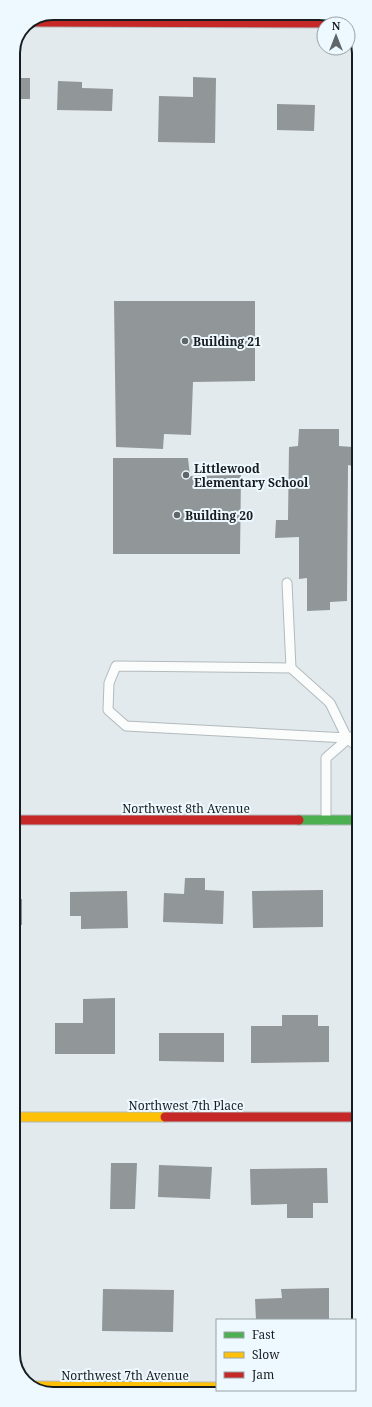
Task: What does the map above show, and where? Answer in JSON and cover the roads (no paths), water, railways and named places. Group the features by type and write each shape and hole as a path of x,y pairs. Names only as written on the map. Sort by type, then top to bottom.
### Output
{"street":[{"path":"43,22 316,23"},
{"name":"Northwest 8th Avenue","path":"20,820 352,820"},
{"name":"Northwest 7th Place","path":"20,1117 352,1117"},
{"name":"Northwest 7th Avenue","path":"47,1386 216,1387"}],"lane":[{"path":"287,583 291,668"},
{"path":"352,739 347,738 126,726 108,710 109,683 116,666 291,668 330,703 347,738 352,742"},
{"path":"326,820 326,758 347,738 352,737"}],"place":[{"name":"Building 21","path":"185,341"},
{"name":"Littlewood Elementary School","path":"186,475"},
{"name":"Building 20","path":"177,515"}]}
